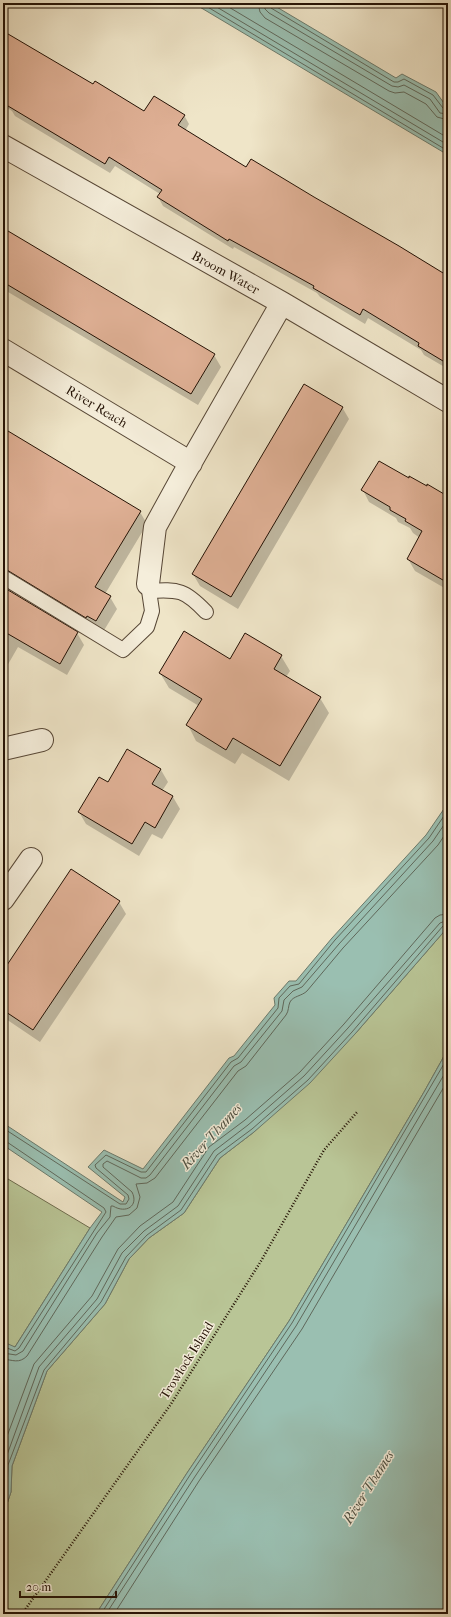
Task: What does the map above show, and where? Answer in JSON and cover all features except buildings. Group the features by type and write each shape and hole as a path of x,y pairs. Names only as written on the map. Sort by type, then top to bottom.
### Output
{"street":[{"name":"Broom Water","path":"3,146 282,303 448,401"},
{"path":"148,588 156,527 282,303"},
{"name":"River Reach","path":"3,350 191,463"},
{"path":"3,749 42,740"},
{"path":"3,899 31,859"}],"lane":[{"path":"3,577 123,650 147,627 152,611 148,588 174,590 193,598 206,612"}],"path":[{"name":"Trowlock Island","path":"22,1614 171,1404 261,1261 324,1150 358,1111"}],"shaded area":[{"path":"448,927 448,1049 289,1321 187,1473 96,1614 3,1614 3,1516 11,1492 12,1466 47,1371 105,1304 129,1259 149,1238 184,1213 220,1158 254,1132 355,1034"},
{"path":"3,1176 90,1228 15,1347 3,1346"}],"water":[{"path":"193,3 270,3 396,78 402,74 436,92 446,106 448,104 448,155"},
{"name":"River Thames","path":"448,803 448,927 355,1034 310,1083 254,1132 220,1158 184,1213 149,1238 129,1259 105,1304 47,1371 12,1466 11,1492 3,1516 3,1346 6,1343 15,1347 90,1228 102,1212 3,1145 3,1123 123,1202 125,1197 88,1167 104,1150 143,1169 229,1058 234,1056 275,1005 274,998 289,981 296,981 332,938 426,835"},
{"name":"River Thames","path":"448,1049 448,1614 96,1614 187,1473 289,1321"}]}
